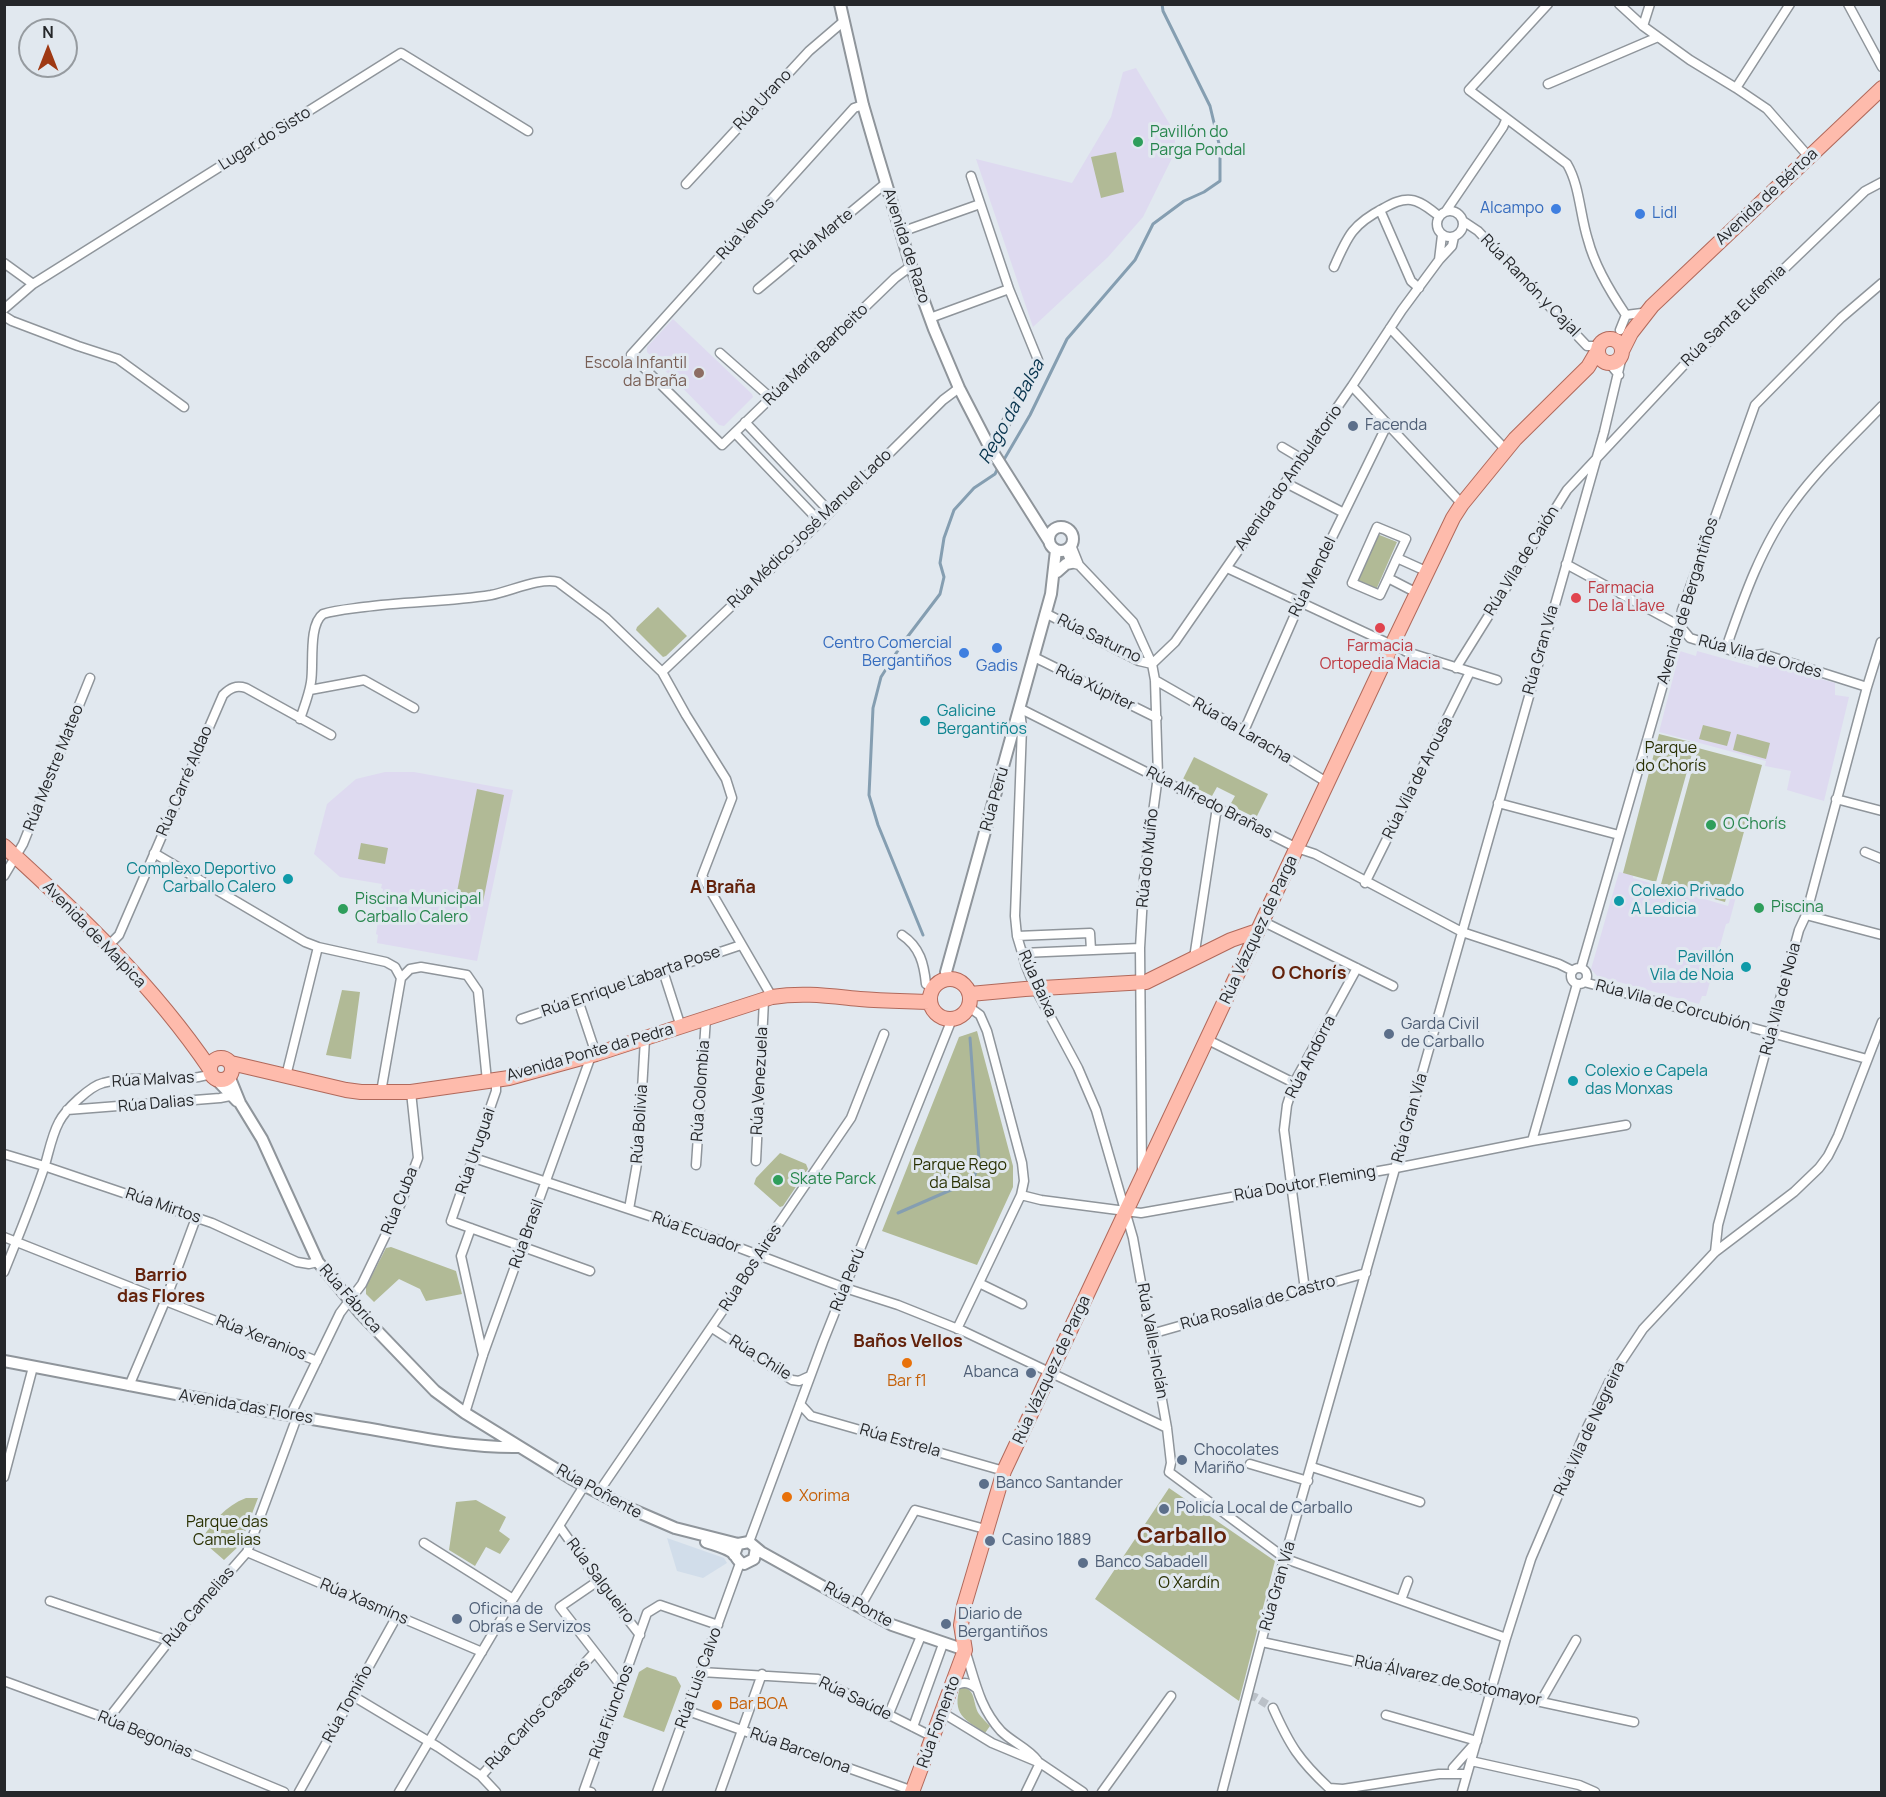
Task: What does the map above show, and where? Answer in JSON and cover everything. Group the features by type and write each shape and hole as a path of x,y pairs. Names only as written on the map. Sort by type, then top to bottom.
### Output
{"main road":[{"name":"Avenida de Bértoa","path":"1606,341 1646,309 1881,88"},
{"name":"Avenida de Bértoa","path":"1616,361 1630,333 1646,309"},
{"path":"1617,340 1616,361 1600,358 1606,341 1617,340"},
{"name":"Rúa Vázquez de Parga","path":"964,1650 962,1616 969,1585 1004,1471 1208,1040 1254,933 1297,848 1392,645 1462,504 1506,450 1588,367 1606,341"},
{"path":"1588,367 1616,361"},
{"name":"Avenida de Malpica","path":"4,846 109,945 221,1070"},
{"path":"969,1001 964,985 950,979 938,983 932,995 932,1007 940,1016 952,1019 962,1015 969,1001 990,992 1141,983 1152,980 1231,940 1254,933 1262,907 1271,901"},
{"name":"Avenida Ponte da Pedra","path":"221,1070 248,1067 346,1090 411,1092 492,1080 593,1055 768,999 796,994 823,994 860,999 932,995"},
{"name":"Rúa Fomento","path":"913,1792 964,1650"}],"street":[{"name":"Avenida de Razo","path":"840,4 863,105 911,266 959,388 1006,475"},
{"path":"1548,4 1469,90 1567,164 1574,178 1590,249 1614,297 1626,315"},
{"path":"1618,4 1642,26 1690,60 1767,109 1809,157"},
{"path":"1642,26 1650,4"},
{"path":"1736,88 1790,4"},
{"path":"1848,4 1881,67"},
{"name":"Rúa Urano","path":"686,184 809,51 844,21"},
{"path":"1548,84 1658,37"},
{"name":"Lugar do Sisto","path":"33,284 401,53 528,131"},
{"name":"Rúa Venus","path":"722,445 631,355 854,108 863,105"},
{"path":"1458,194 1456,207 1462,230 1454,237 1442,235 1437,228 1443,213 1506,120"},
{"path":"971,176 1009,289 1038,360 1037,366 997,439 989,446"},
{"name":"Rúa Santa Eufemia","path":"1595,460 1740,309 1865,191 1881,182"},
{"name":"Rúa Marte","path":"758,289 886,183"},
{"path":"1334,267 1346,240 1358,223 1396,202 1412,200 1443,213 1460,217"},
{"path":"901,232 980,204"},
{"path":"1380,210 1411,281 1419,288"},
{"name":"Rúa Ramón y Cajal","path":"1460,217 1478,231 1587,346 1606,341"},
{"name":"Avenida do Ambulatorio","path":"1439,261 1442,235"},
{"name":"Avenida do Ambulatorio","path":"1152,664 1175,642 1390,328 1452,246 1454,237"},
{"path":"4,263 33,284 4,309"},
{"name":"Rúa María Barbeito","path":"722,445 911,266"},
{"name":"Avenida de Bergantiños","path":"1577,970 1680,626 1682,610 1755,405 1841,318 1881,283"},
{"path":"930,318 1009,289"},
{"path":"1606,341 1626,315 1646,309"},
{"path":"4,316 78,346 118,359 184,408"},
{"path":"1390,328 1506,450"},
{"path":"720,352 771,398"},
{"name":"Rúa Gran Vía","path":"1222,1792 1262,1642 1595,460 1616,361"},
{"path":"1352,386 1462,504"},
{"name":"Rúa Médico José Manuel Lado","path":"662,672 820,522 943,400 959,388"},
{"path":"1726,648 1744,598 1770,542 1793,502 1881,406"},
{"path":"745,422 830,512"},
{"name":"Rúa Mendel","path":"1244,731 1300,603 1387,426"},
{"path":"735,433 820,522"},
{"path":"1282,447 1302,459"},
{"name":"Rúa Vila de Caión","path":"1455,668 1563,496 1595,460"},
{"path":"778,479 789,468"},
{"name":"Rúa do Muíño","path":"1006,475 1049,541 1064,549 1075,564 1133,622 1152,664 1155,680 1158,776 1144,879 1140,948 1142,1178"},
{"path":"1286,483 1344,513"},
{"path":"1037,523 1057,527"},
{"path":"1377,526 1406,539 1397,558 1380,595 1352,583 1377,526"},
{"path":"1049,541 1050,532 1057,527"},
{"name":"Rúa do Muíño","path":"1057,527 1065,527 1071,532 1073,539 1064,549"},
{"name":"Rúa Perú","path":"950,979 946,972 1064,549"},
{"path":"1397,558 1428,572"},
{"path":"1055,577 1066,564 1075,564"},
{"name":"Rúa Vila de Ordes","path":"1566,564 1680,626 1690,638 1749,656 1763,654 1867,687"},
{"path":"1227,568 1392,645 1455,668 1497,680"},
{"path":"1388,578 1418,593"},
{"path":"300,718 310,690 315,627 319,617 323,614 393,603 489,595 550,580 558,582 606,618 662,672 726,779 732,798 702,876 768,999"},
{"name":"Rúa Saturno","path":"1045,613 1139,661 1152,664"},
{"name":"Rúa Vila de Noia","path":"1715,1252 1718,1225 1881,642"},
{"name":"Rúa Xúpiter","path":"1034,657 1157,718"},
{"name":"Rúa Vila de Arousa","path":"1365,883 1470,672"},
{"name":"Rúa Mestre Mateo","path":"4,876 16,857 90,678"},
{"path":"310,690 364,680 414,708"},
{"name":"Rúa da Laracha","path":"1155,680 1328,783"},
{"name":"Rúa Carré Aldao","path":"109,945 119,934 222,695 240,686 246,688 331,735"},
{"name":"Rúa Baixa","path":"1020,708 1023,727 1015,916 1017,936 1035,988 1078,1068 1096,1110 1125,1212"},
{"name":"Rúa Alfredo Brañas","path":"1020,708 1297,848 1315,854 1365,883 1462,932"},
{"path":"1005,762 1021,768"},
{"path":"1836,799 1881,811"},
{"path":"1498,803 1619,835"},
{"path":"1194,958 1217,807"},
{"path":"1865,852 1881,859"},
{"path":"154,853 305,942 386,962 395,967 401,978 381,1092"},
{"path":"1806,915 1881,934"},
{"path":"1462,932 1587,975 1581,983 1532,1141"},
{"path":"1017,936 1090,933 1091,950"},
{"path":"1254,933 1357,968 1393,986"},
{"path":"902,935 910,940 923,962 926,984 932,995"},
{"name":"Rúa Enrique Labarta Pose","path":"521,1019 741,945"},
{"path":"286,1076 318,947"},
{"path":"1022,953 1140,948"},
{"name":"Rúa Uruguai","path":"401,978 410,969 422,967 467,975 478,991 492,1080 496,1091 451,1221 471,1228"},
{"name":"Rúa Andorra","path":"1305,1290 1284,1130 1287,1105 1294,1083 1357,968"},
{"path":"1577,970 1571,978 1581,983"},
{"path":"663,971 681,1027"},
{"name":"Rúa Vila de Corcubión","path":"1581,983 1867,1059"},
{"name":"Rúa Venezuela","path":"756,1161 768,999"},
{"path":"578,1000 593,1055"},
{"path":"960,1330 979,1283 1021,1195 1024,1181 1022,1163 987,1031 969,1001"},
{"name":"Rúa Colombia","path":"696,1165 706,1018"},
{"name":"Rúa Perú","path":"744,1550 810,1376 952,1019"},
{"name":"Rúa Vila de Negreira","path":"1463,1791 1490,1690 1539,1540 1609,1381 1643,1329 1715,1252 1794,1192 1824,1162 1838,1136 1881,1022"},
{"name":"Rúa Bos Aires","path":"598,1493 760,1257 765,1244 851,1118 884,1034"},
{"name":"Rúa Bolivia","path":"628,1209 638,1158 645,1039"},
{"path":"1208,1040 1294,1083"},
{"name":"Rúa Brasil","path":"465,1413 483,1355 593,1055"},
{"name":"Rúa Fábrica","path":"221,1070 230,1096 240,1103"},
{"name":"Rúa Fábrica","path":"221,1070 262,1139 318,1262 350,1301 435,1391 465,1413 520,1447"},
{"name":"Rúa Malvas","path":"68,1110 100,1083 117,1080 197,1078 221,1070"},
{"name":"Rúa Cuba","path":"317,1360 339,1313 362,1284 384,1242 418,1158 411,1092"},
{"path":"82,1110 83,1096"},
{"name":"Rúa Dalias","path":"68,1110 230,1096"},
{"path":"4,1272 56,1129 68,1110"},
{"name":"Rúa Doutor Fleming","path":"1021,1195 1041,1200 1141,1213 1626,1125"},
{"name":"Rúa Mirtos","path":"4,1154 196,1218 297,1262 309,1264 318,1262"},
{"name":"Rúa Ecuador","path":"474,1158 695,1231 845,1288 898,1305 960,1330 1167,1428"},
{"name":"Rúa Valle-Inclán","path":"1125,1212 1133,1238 1167,1428 1171,1463 1169,1472 1286,1559"},
{"path":"129,1386 166,1299 196,1218"},
{"path":"483,1355 461,1256 471,1228 590,1271"},
{"name":"Rúa Xeranios","path":"4,1237 317,1360"},
{"name":"Rúa Rosalía de Castro","path":"1151,1334 1366,1273"},
{"path":"979,1283 1022,1304"},
{"name":"Rúa Chile","path":"712,1328 792,1380 799,1381 810,1376"},
{"name":"Rúa Camelias","path":"108,1719 169,1641 247,1552 294,1416 317,1360"},
{"name":"Avenida das Flores","path":"4,1361 294,1416 488,1447 520,1447"},
{"path":"4,1477 33,1366"},
{"name":"Rúa Estrela","path":"800,1404 811,1416 1004,1471"},
{"path":"488,1447 494,1440 494,1430"},
{"name":"Rúa Poñente","path":"520,1447 584,1486 652,1520 690,1536 744,1550"},
{"path":"1250,1464 1308,1480"},
{"path":"1312,1467 1420,1502"},
{"path":"399,1792 513,1599 584,1486"},
{"path":"860,1607 915,1510 986,1529"},
{"name":"Rúa Salgueiro","path":"560,1527 640,1635"},
{"path":"424,1543 513,1599"},
{"name":"Rúa Ponte","path":"744,1550 892,1625 964,1650"},
{"name":"Rúa Luis Calvo","path":"657,1792 744,1550"},
{"name":"Rúa Xasmíns","path":"247,1552 482,1652"},
{"path":"1286,1559 1506,1638"},
{"path":"598,1581 560,1607 622,1687"},
{"path":"1401,1600 1408,1581"},
{"path":"50,1601 169,1641"},
{"name":"Rúa Fiúnchos","path":"588,1791 647,1614 660,1605 718,1625"},
{"name":"Rúa Tomiño","path":"298,1792 397,1616"},
{"path":"888,1716 921,1636"},
{"path":"1541,1701 1576,1640"},
{"name":"Rúa Álvarez de Sotomayor","path":"1262,1642 1634,1722"},
{"path":"913,1727 943,1644"},
{"path":"964,1650 987,1715 1002,1732 1040,1763"},
{"name":"Rúa Carlos Casares","path":"481,1776 594,1653"},
{"name":"Rúa Saúde","path":"701,1672 818,1679 933,1737"},
{"path":"720,1792 762,1674"},
{"name":"Rúa Begonias","path":"4,1681 108,1719 284,1792"},
{"path":"952,1687 967,1683 977,1689"},
{"path":"353,1696 429,1741 481,1776 494,1792"},
{"path":"1102,1792 1171,1696"},
{"path":"1273,1708 1287,1741 1303,1764 1329,1790 1443,1774 1469,1768"},
{"name":"Rúa Barcelona","path":"688,1711 913,1792"},
{"path":"943,1713 992,1743 1040,1763 1083,1792"},
{"path":"1386,1715 1477,1741"},
{"path":"992,1743 1002,1732"},
{"path":"1465,1738 1469,1750"},
{"name":"Rúa Vila de Negreira","path":"1453,1767 1477,1741"},
{"path":"1026,1792 1040,1763"},
{"path":"1443,1774 1453,1767 1469,1768 1579,1785 1595,1792"},
{"path":"1443,1774 1460,1784 1463,1791"}],"shaded area":[{"path":"1136,68 1175,133 1175,152 1143,217 1108,257 1033,327 976,159 1072,183 1111,117 1123,72"},
{"name":"Escola Infantil da Braña","path":"673,319 752,394 753,397 724,426 719,425 647,352 647,347"},
{"path":"1680,651 1696,656 1697,651 1758,668 1760,662 1835,683 1835,695 1849,697 1824,801 1787,790 1791,771 1765,766 1766,761 1659,732"},
{"path":"385,772 414,772 513,790 477,961 377,943 382,884 340,877 314,854 327,804 356,779"},
{"path":"1619,872 1728,906 1732,892 1737,893 1706,996 1702,996 1699,1004 1597,976 1591,969"},
{"path":"667,1538 724,1558 727,1563 703,1578 677,1571"}],"green space":[{"path":"1116,152 1124,192 1101,198 1091,157"},
{"path":"1377,534 1397,542 1376,590 1357,582"},
{"path":"658,607 687,636 663,657 636,630"},
{"path":"1703,725 1731,732 1727,746 1699,739"},
{"name":"Parque do Chorís","path":"1659,734 1695,743 1656,882 1623,873"},
{"path":"1737,734 1770,743 1766,759 1733,750"},
{"name":"O Chorís","path":"1698,748 1762,765 1725,902 1661,884"},
{"path":"1194,757 1268,794 1256,818 1230,805 1235,796 1217,787 1212,796 1182,781"},
{"path":"477,789 504,795 483,902 456,897"},
{"path":"361,843 388,848 385,864 358,859"},
{"path":"342,990 360,992 351,1059 326,1055"},
{"name":"Parque Rego da Balsa","path":"977,1031 1013,1166 1013,1187 977,1265 882,1231 959,1037"},
{"name":"Skate Parck","path":"780,1153 806,1164 808,1169 783,1206 780,1207 754,1184 756,1178"},
{"path":"391,1247 456,1271 462,1294 426,1301 420,1289 399,1279 374,1302 366,1294 366,1287 386,1248"},
{"name":"O Xardín","path":"1169,1488 1275,1561 1239,1701 1095,1599"},
{"name":"Parque das Camelias","path":"246,1498 258,1498 240,1545 224,1560 201,1540 220,1515 232,1505"},
{"path":"476,1500 506,1517 499,1531 510,1539 500,1554 486,1547 475,1566 449,1550 456,1502"},
{"path":"647,1667 676,1677 681,1686 664,1732 623,1717 639,1672"},
{"path":"960,1687 972,1693 979,1714 990,1726 985,1733 971,1724 959,1710"}],"waterway":[{"name":"Rego da Balsa","path":"1002,463 1030,415 1067,339 1135,260 1153,224 1184,201 1204,192 1220,181 1220,148 1210,106 1163,11 1162,4"},
{"name":"Rego da Balsa","path":"923,935 878,825 869,795 873,708 881,677 902,644 940,594 944,577 940,563 944,538 954,510 974,488 995,474 998,468"},
{"name":"Rego da Balsa","path":"898,1213 969,1183 976,1173 979,1159 970,1038"}],"tunnel":[{"path":"1249,1696 1273,1708"}],"place":[{"name":"Pavillón do Parga Pondal","path":"1138,142"},
{"name":"Alcampo","path":"1556,209"},
{"name":"Lidl","path":"1640,214"},
{"name":"Escola Infantil da Braña","path":"699,373"},
{"name":"Facenda","path":"1353,426"},
{"name":"Farmacia De la Llave","path":"1576,598"},
{"name":"Farmacia Ortopedia Macia","path":"1380,628"},
{"name":"Gadis","path":"997,648"},
{"name":"Centro Comercial Bergantiños","path":"964,653"},
{"name":"Galicine Bergantiños","path":"925,721"},
{"name":"O Chorís","path":"1711,825"},
{"name":"Complexo Deportivo Carballo Calero","path":"288,879"},
{"name":"Colexio Privado A Ledicia","path":"1619,901"},
{"name":"Piscina","path":"1759,908"},
{"name":"Piscina Municipal Carballo Calero","path":"343,909"},
{"name":"Pavillón Vila de Noia","path":"1746,967"},
{"name":"Garda Civil de Carballo","path":"1389,1034"},
{"name":"Colexio e Capela das Monxas","path":"1573,1081"},
{"name":"Skate Parck","path":"778,1180"},
{"name":"Bar f1","path":"907,1363"},
{"name":"Abanca","path":"1031,1373"},
{"name":"Chocolates Mariño","path":"1182,1460"},
{"name":"Banco Santander","path":"984,1484"},
{"name":"Xorima","path":"787,1497"},
{"name":"Policía Local de Carballo","path":"1164,1509"},
{"name":"Casino 1889","path":"990,1541"},
{"name":"Banco Sabadell","path":"1083,1563"},
{"name":"Oficina de Obras e Servizos","path":"457,1619"},
{"name":"Diario de Bergantiños","path":"946,1624"},
{"name":"Bar BOA","path":"717,1705"}],"district":[{"name":"A Braña","path":"723,888"},
{"name":"O Chorís","path":"1309,974"},
{"name":"Barrio das Flores","path":"161,1286"},
{"name":"Baños Vellos","path":"908,1342"},
{"name":"Carballo","path":"1182,1537"}]}
